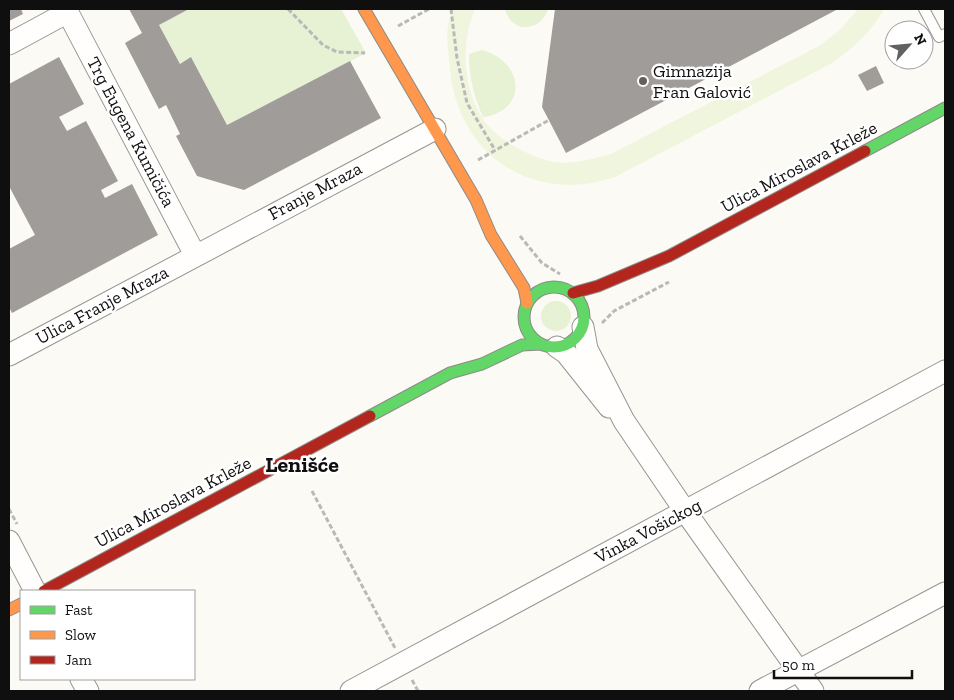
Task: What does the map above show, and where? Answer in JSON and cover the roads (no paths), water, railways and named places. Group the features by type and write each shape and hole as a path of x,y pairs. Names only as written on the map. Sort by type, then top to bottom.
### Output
{"street":[{"path":"364,9 476,200 491,235 524,288 527,303 524,319 529,334 549,346 566,353 603,402 624,421"},
{"path":"9,44 67,10"},
{"name":"Trg Eugena Kumičića","path":"67,10 196,255"},
{"name":"Ulica Miroslava Krleže","path":"629,286 669,256 945,108"},
{"name":"Franje Mraza","path":"196,255 435,129"},
{"path":"476,200 510,243"},
{"name":"Ulica Franje Mraza","path":"9,355 196,255"},
{"name":"Ulica Miroslava Krleže","path":"573,293 601,284 646,263 669,256"},
{"path":"539,278 573,293 580,300 587,318 587,349 624,421 685,511 813,691"},
{"path":"527,303 539,290 556,286"},
{"path":"549,346 573,341 587,318"},
{"path":"511,331 524,319"},
{"name":"Ulica Miroslava Krleže","path":"46,590 450,374 482,364 522,345 549,346"},
{"name":"Ulica Miroslava Krleže","path":"450,374 470,356"},
{"name":"Vinka Vošickog","path":"351,691 945,371"},
{"path":"9,541 34,590"},
{"path":"760,691 945,593"},
{"path":"82,680 88,691"}],"lane":[{"path":"924,9 939,37 945,34"}],"place":[{"name":"Gimnazija Fran Galović","path":"643,81"}],"district":[{"name":"Lenišće","path":"302,464"}]}
